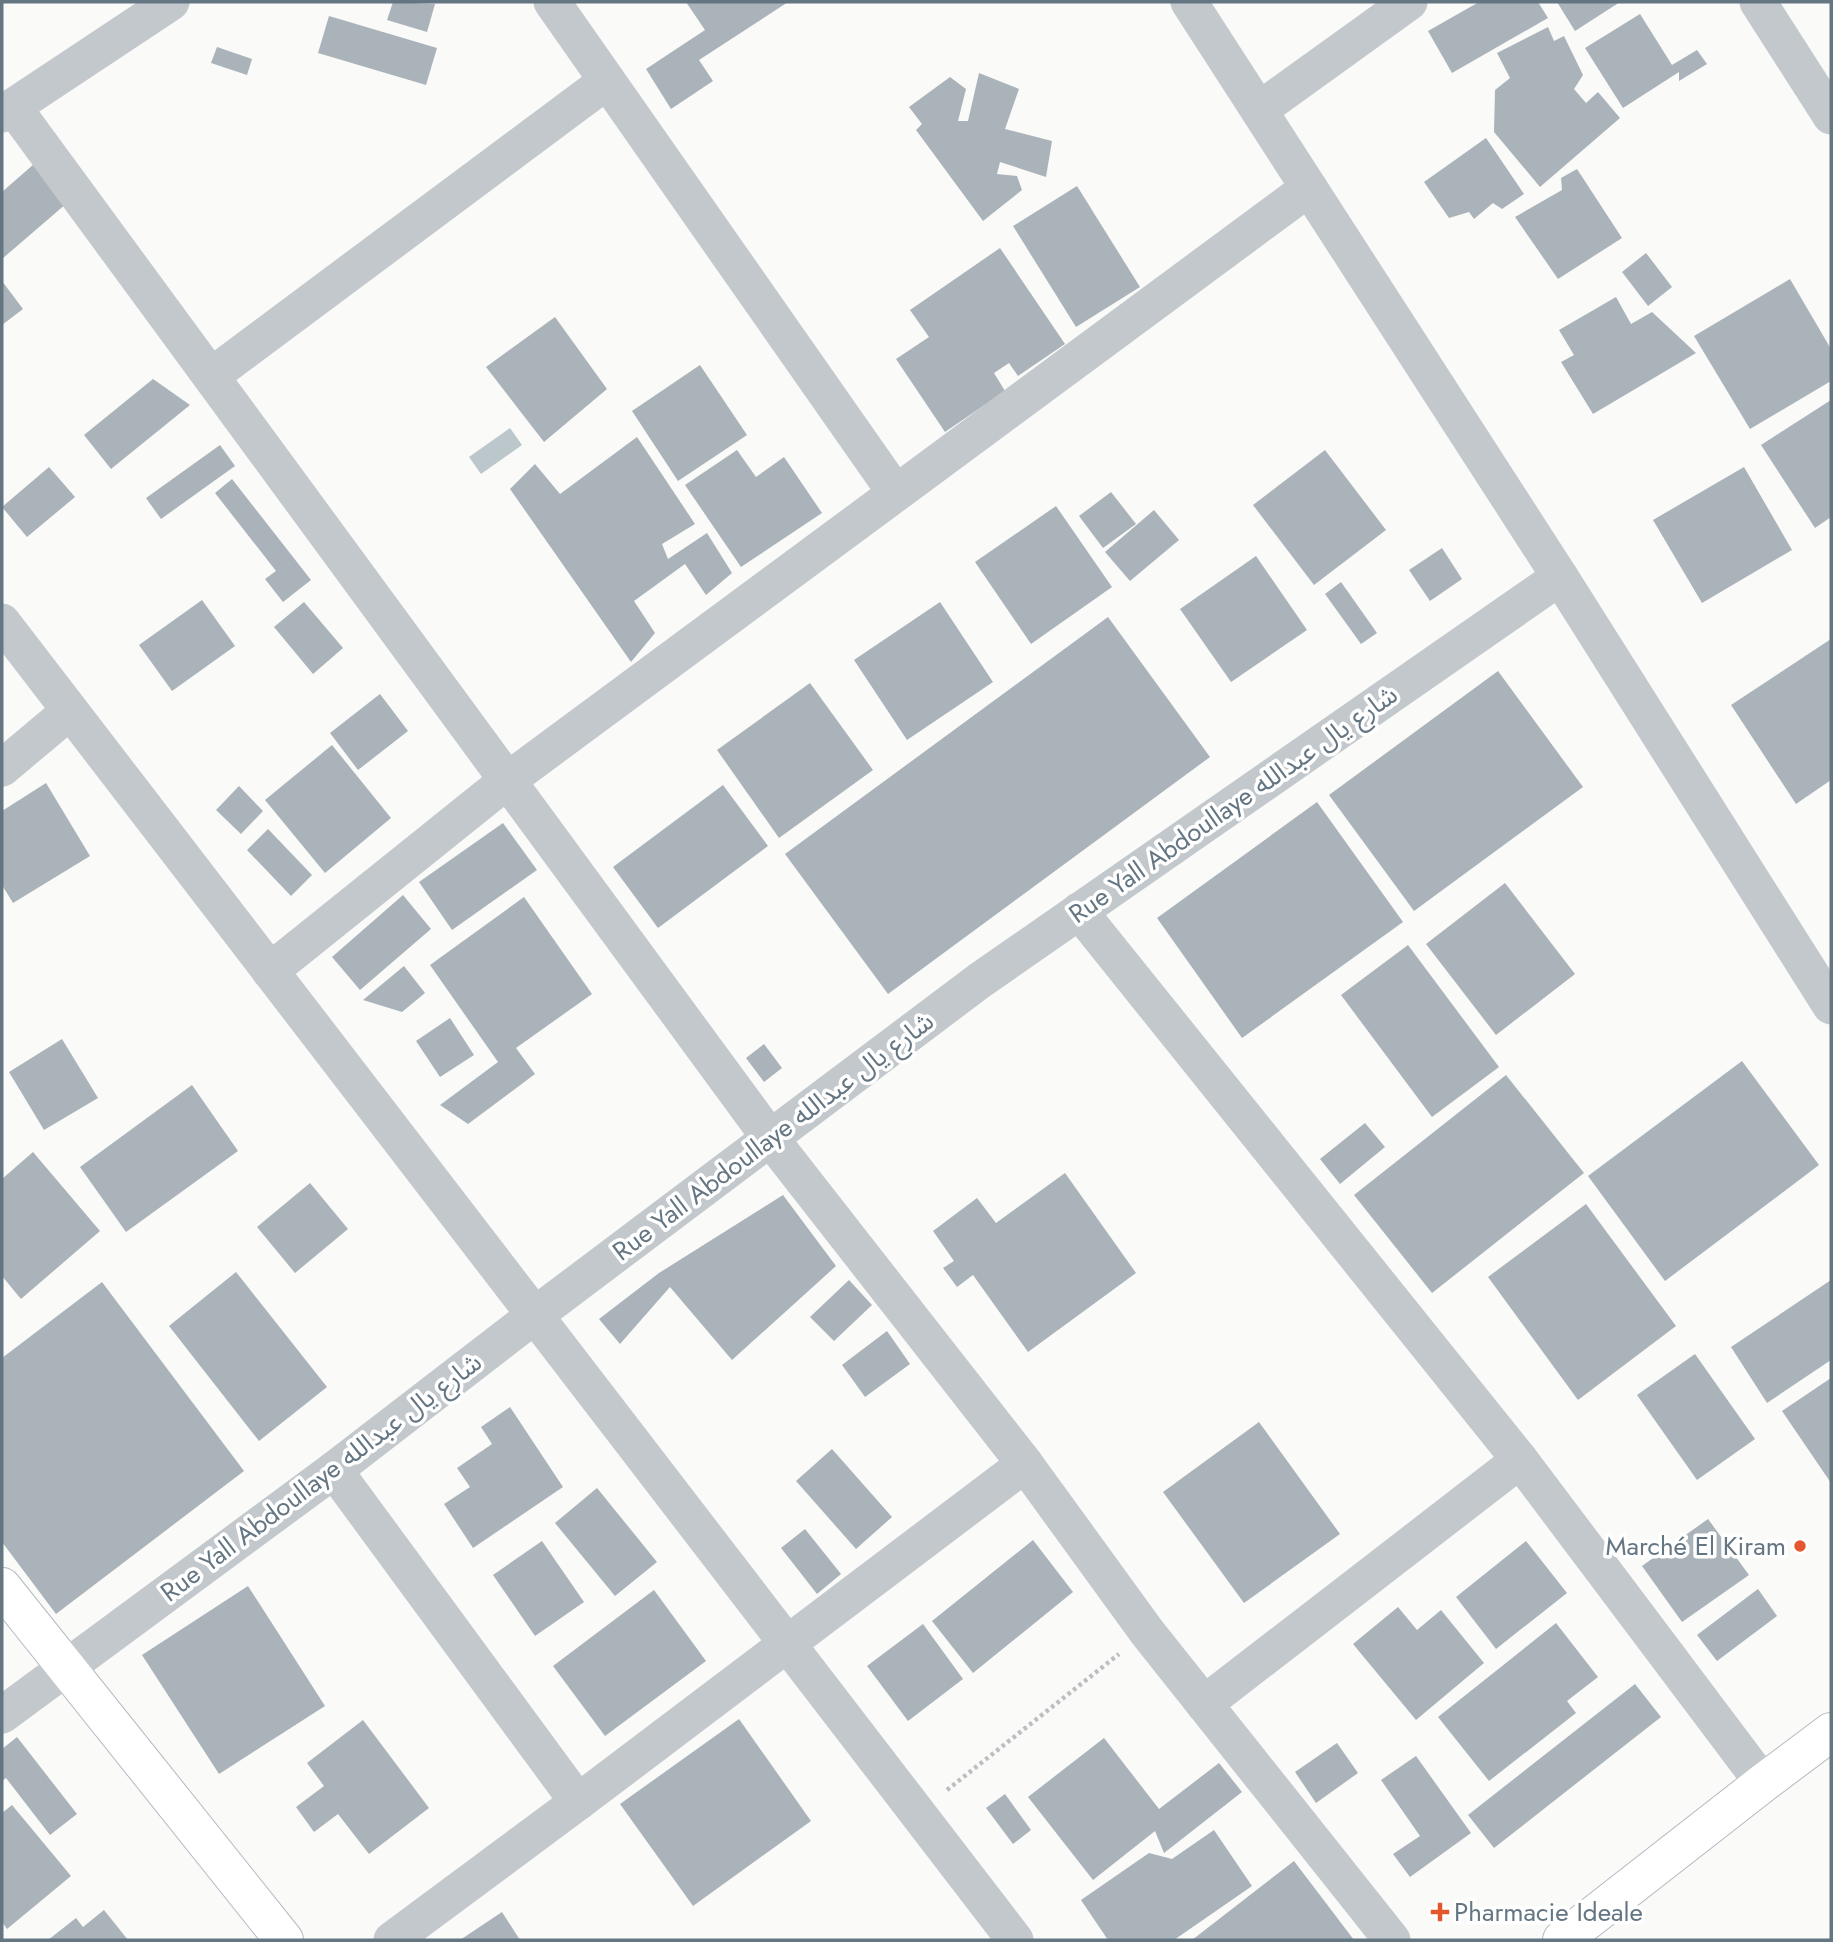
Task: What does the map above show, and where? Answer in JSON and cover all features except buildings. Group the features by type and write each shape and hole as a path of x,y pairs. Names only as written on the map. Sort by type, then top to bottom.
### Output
{"street":[{"path":"171,2 127,14 7,111 211,376 770,1138 1025,1464 1147,1632 1392,1940"},
{"path":"552,2 895,492"},
{"path":"1189,2 1560,577 1831,1006"},
{"path":"1259,110 1409,2"},
{"path":"1758,2 1831,116"},
{"path":"211,376 607,81"},
{"path":"270,971 508,780 1309,188"},
{"name":"Rue Yall Abdoullaye شارع يال عبدالله","path":"2,1715 334,1470 979,981 1560,577"},
{"path":"2,622 1015,1940"},
{"path":"2,768 70,712"},
{"path":"1079,912 1520,1460 1763,1783"},
{"path":"1204,1704 1520,1460"},
{"path":"391,1940 579,1802 1025,1464"},
{"path":"334,1470 579,1802"},
{"path":"2,1587 284,1940"},
{"path":"1562,1940 1831,1732"}],"path":[{"path":"917,1813 1147,1632"}],"shaded area":[{"path":"510,428 522,445 481,474 469,457"}],"place":[{"name":"Marché El Kiram","path":"1800,1546"},
{"name":"Pharmacie Ideale","path":"1440,1912"}]}
